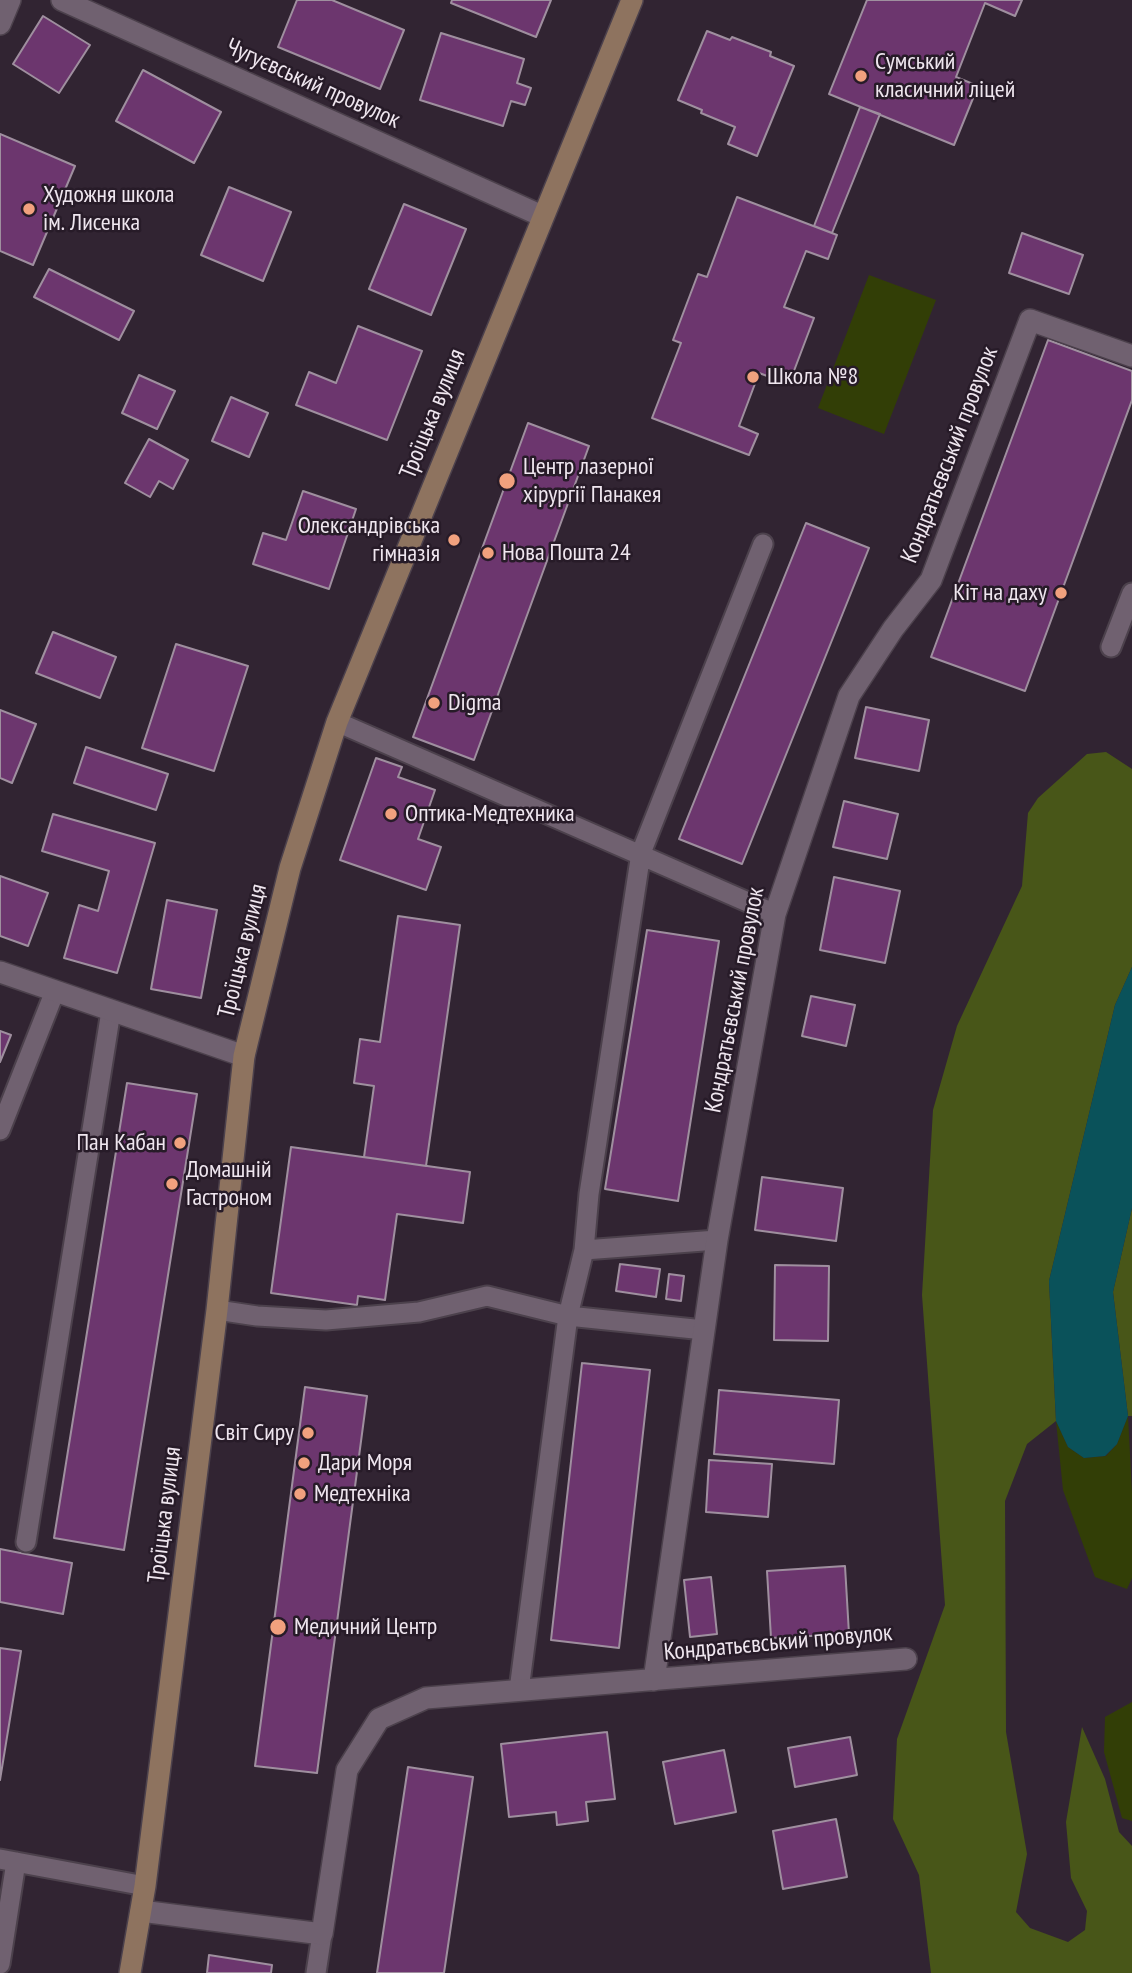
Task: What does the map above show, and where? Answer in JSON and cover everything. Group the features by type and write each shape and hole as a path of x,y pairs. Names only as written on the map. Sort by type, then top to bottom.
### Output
{"main road":[{"name":"Троїцька вулиця","path":"130,1973 145,1886 217,1310 244,1056 290,868 337,722 632,0"}],"street":[{"path":"0,24 10,0"},
{"name":"Чугуєвський провулок","path":"62,0 542,216"},
{"name":"Кондратьєвський провулок","path":"654,1680 717,1240 775,914 849,696 894,629 932,580 1030,320 1132,356"},
{"path":"0,972 244,1056"},
{"name":"Кондратьєвський провулок","path":"322,1934 347,1770 379,1720 426,1698 906,1659"},
{"path":"141,1911 322,1934"}],"lane":[{"path":"519,1690 568,1317 584,1250 591,1180 640,853 763,544"},
{"path":"1111,647 1132,593"},
{"path":"337,722 775,914"},
{"path":"0,1130 55,991"},
{"path":"26,1542 111,1011"},
{"path":"584,1250 717,1240"},
{"path":"217,1310 257,1316 326,1320 419,1312 487,1296 568,1317 704,1330"},
{"path":"0,1964 8,1861 145,1886"},
{"path":"316,1973 322,1934"}],"green space":[{"path":"869,275 936,300 884,434 818,408"},
{"path":"1106,752 1132,769 1132,967 1115,1005 1049,1281 1056,1421 1027,1444 1005,1501 1006,1732 1027,1854 1016,1912 1030,1928 1068,1942 1085,1930 1087,1911 1071,1878 1066,1822 1082,1727 1105,1779 1119,1832 1132,1846 1132,1973 931,1973 919,1875 893,1819 897,1739 945,1605 922,1295 933,1110 957,1026 1022,886 1028,813 1038,798 1087,754"},
{"path":"1132,1208 1132,1416 1128,1416 1113,1292"},
{"path":"1128,1416 1132,1578 1127,1589 1095,1577 1063,1490 1056,1421 1068,1447 1084,1458 1106,1456 1117,1444"},
{"path":"1132,1702 1132,1821 1122,1818 1104,1752 1105,1717"}],"water":[{"path":"1132,967 1132,1208 1113,1292 1128,1416 1117,1444 1105,1456 1084,1458 1068,1447 1056,1421 1049,1281 1115,1005"}],"building":[{"path":"297,0 332,0 404,30 380,89 278,47"},
{"path":"452,0 551,0 536,37 451,3"},
{"path":"867,0 1022,0 1015,16 985,3 956,77 978,86 954,145 829,94"},
{"path":"43,16 90,45 59,93 13,64"},
{"path":"707,31 771,52 770,56 794,66 757,156 728,144 735,127 678,100"},
{"path":"441,33 524,59 517,83 531,88 525,105 511,101 503,126 420,100"},
{"path":"143,70 221,112 194,163 116,121"},
{"path":"860,107 880,114 832,233 814,226"},
{"name":"Художня школа ім. Лисенка","path":"0,134 75,166 33,265 0,251"},
{"path":"229,187 291,212 263,281 201,255"},
{"path":"737,197 837,235 828,259 806,251 784,307 814,318 789,384 759,373 739,426 758,434 749,455 652,418 681,343 673,340 698,274 707,277"},
{"path":"404,204 466,229 431,315 369,289"},
{"path":"1022,233 1083,255 1069,294 1009,273"},
{"path":"49,269 134,311 119,340 34,297"},
{"path":"358,326 422,351 387,440 296,405 309,372 336,383"},
{"path":"1048,340 1132,371 1132,400 1025,691 931,657"},
{"path":"139,375 175,391 157,429 122,413"},
{"path":"231,397 268,413 249,457 212,441"},
{"path":"528,423 589,446 474,760 413,737"},
{"path":"149,439 188,460 173,489 159,481 150,497 125,483"},
{"path":"303,491 356,509 329,589 253,564 263,533 286,540"},
{"path":"806,523 869,548 742,864 679,839"},
{"path":"53,632 116,657 100,698 36,673"},
{"path":"176,644 248,666 214,771 142,748"},
{"path":"866,707 929,720 919,771 855,758"},
{"path":"0,710 36,724 12,783 0,778"},
{"path":"86,747 168,774 156,810 74,783"},
{"name":"Оптика-Медтехника","path":"376,758 402,767 398,777 435,790 418,839 441,847 426,890 340,860"},
{"path":"844,801 898,814 887,859 833,847"},
{"path":"53,814 155,843 117,973 64,958 79,905 98,911 109,871 42,851"},
{"path":"0,876 48,893 28,946 0,936"},
{"path":"834,877 900,891 885,963 820,950"},
{"path":"167,900 217,910 201,998 151,989"},
{"path":"398,916 460,925 426,1166 364,1157 374,1086 354,1083 360,1039 380,1042"},
{"path":"647,930 719,941 678,1201 605,1189"},
{"path":"811,996 855,1005 846,1046 802,1036"},
{"path":"0,1031 11,1035 0,1062"},
{"path":"127,1083 197,1094 124,1550 54,1538"},
{"path":"291,1147 470,1172 463,1223 397,1214 385,1300 358,1296 357,1305 271,1293"},
{"path":"762,1177 843,1188 836,1241 755,1230"},
{"path":"620,1264 660,1269 656,1297 616,1291"},
{"path":"775,1265 829,1266 828,1341 774,1340"},
{"path":"669,1274 684,1276 681,1301 666,1299"},
{"path":"582,1363 650,1370 619,1648 551,1640"},
{"path":"305,1387 367,1396 317,1773 255,1766"},
{"path":"719,1390 839,1400 834,1464 714,1454"},
{"path":"709,1460 772,1464 768,1517 706,1512"},
{"path":"0,1549 72,1563 63,1614 0,1602"},
{"path":"845,1566 849,1634 771,1638 767,1571"},
{"path":"711,1577 717,1634 690,1637 684,1580"},
{"path":"0,1648 21,1651 0,1780"},
{"path":"607,1732 615,1799 586,1802 588,1821 557,1825 556,1812 509,1817 501,1744"},
{"path":"850,1737 857,1775 795,1787 788,1748"},
{"path":"724,1750 736,1812 675,1824 663,1762"},
{"path":"408,1767 473,1777 444,1973 377,1973"},
{"path":"836,1819 847,1877 783,1889 773,1831"},
{"path":"209,1955 272,1965 271,1973 207,1973"}],"place":[{"name":"Сумський класичний ліцей","path":"861,76"},
{"name":"Художня школа ім. Лисенка","path":"29,209"},
{"name":"Школа №8","path":"753,377"},
{"name":"Центр лазерної хірургії Панакея","path":"507,481"},
{"name":"Олександрівська гімназія","path":"454,540"},
{"name":"Нова Пошта 24","path":"488,553"},
{"name":"Кіт на даху","path":"1061,593"},
{"name":"Digma","path":"434,703"},
{"name":"Оптика-Медтехника","path":"391,814"},
{"name":"Пан Кабан","path":"180,1143"},
{"name":"Домашній Гастроном","path":"172,1184"},
{"name":"Світ Сиру","path":"308,1433"},
{"name":"Дари Моря","path":"304,1463"},
{"name":"Медтехніка","path":"300,1494"},
{"name":"Медичний Центр","path":"278,1627"}]}
